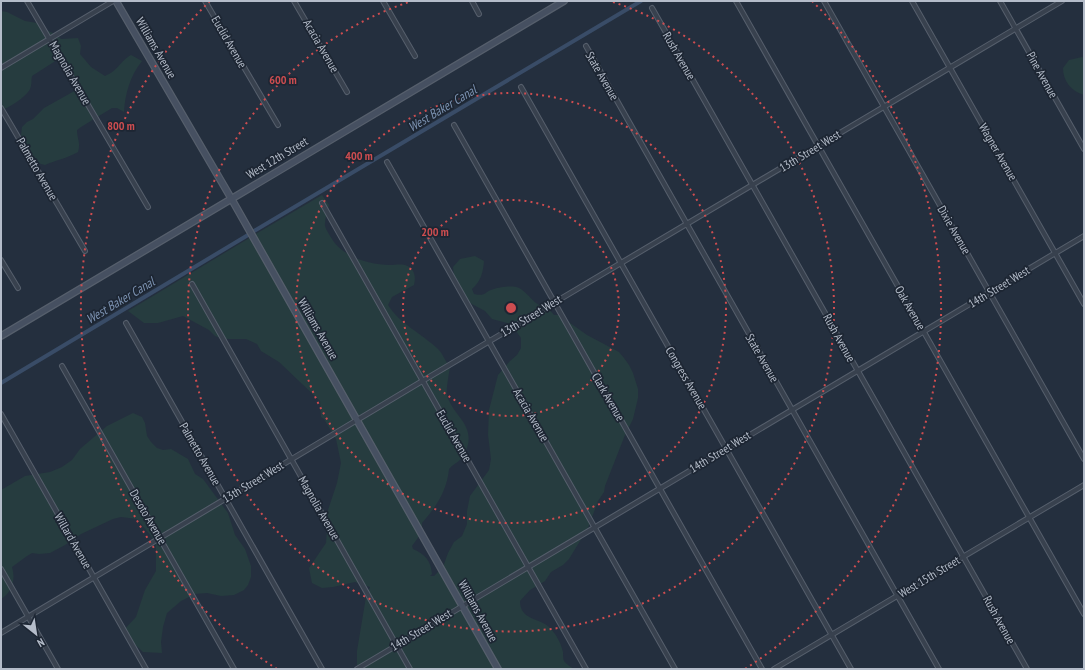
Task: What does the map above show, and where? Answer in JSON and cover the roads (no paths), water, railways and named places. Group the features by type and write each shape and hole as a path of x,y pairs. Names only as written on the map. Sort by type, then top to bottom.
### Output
{"street":[{"name":"Magnolia Avenue","path":"27,1 148,207"},
{"path":"1,68 113,1"},
{"name":"Williams Avenue","path":"116,1 231,198 498,669"},
{"name":"Euclid Avenue","path":"205,1 278,125"},
{"name":"Acacia Avenue","path":"294,1 347,92"},
{"path":"383,1 415,56"},
{"path":"472,1 479,14"},
{"name":"West 12th Street","path":"1,336 564,1"},
{"name":"Oak Avenue","path":"736,1 1084,614"},
{"name":"Dixie Avenue","path":"824,1 1084,459"},
{"name":"Wagner Avenue","path":"912,1 1084,304"},
{"name":"Pine Avenue","path":"1000,1 1084,149"},
{"name":"13th Street West","path":"1,634 423,380 1062,1"},
{"name":"Rush Avenue","path":"652,8 1027,669"},
{"name":"State Avenue","path":"586,46 939,669"},
{"name":"Congress Avenue","path":"521,87 851,669"},
{"name":"Palmetto Avenue","path":"1,108 85,251"},
{"name":"Clark Avenue","path":"454,125 762,669"},
{"name":"Acacia Avenue","path":"387,162 675,669"},
{"name":"Euclid Avenue","path":"322,203 586,669"},
{"name":"14th Street West","path":"357,669 1084,236"},
{"path":"1,260 18,288"},
{"name":"Magnolia Avenue","path":"192,284 410,669"},
{"name":"Palmetto Avenue","path":"126,323 322,669"},
{"name":"Desoto Avenue","path":"62,366 234,669"},
{"name":"Willard Avenue","path":"1,414 146,669"},
{"name":"West 15th Street","path":"774,669 1084,485"},
{"path":"1,569 58,669"}],"waterway":[{"name":"West Baker Canal","path":"254,231 641,1"},
{"name":"West Baker Canal","path":"1,383 248,235"}]}
